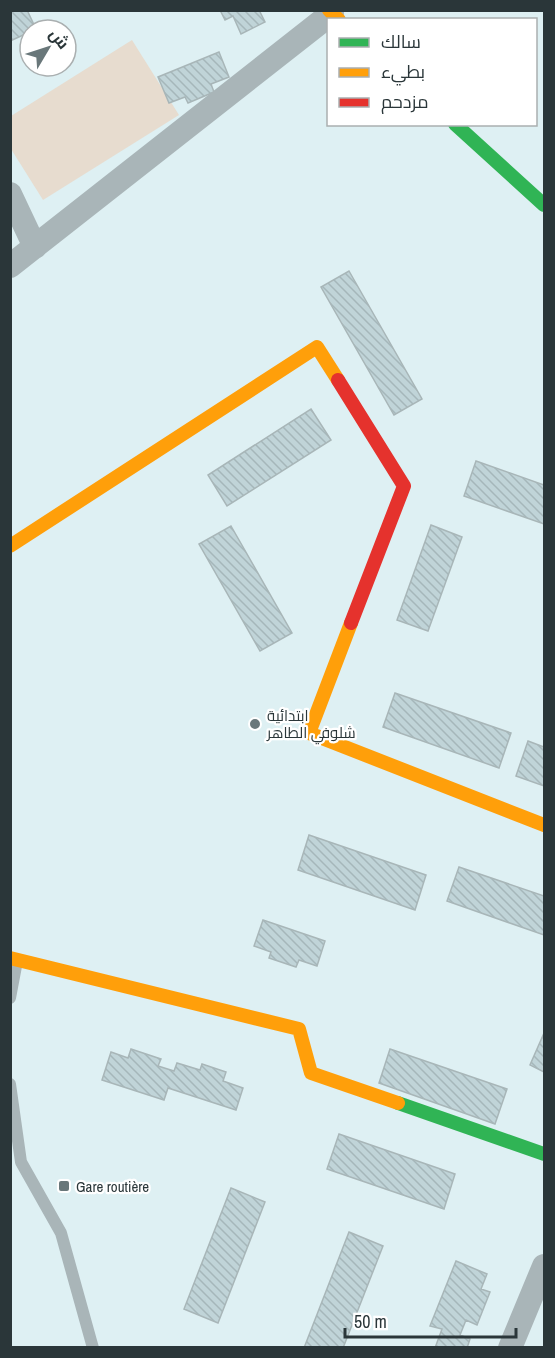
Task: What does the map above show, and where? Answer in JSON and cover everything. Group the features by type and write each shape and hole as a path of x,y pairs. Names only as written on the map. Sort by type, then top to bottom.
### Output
{"street":[{"path":"10,266 327,19"},
{"path":"457,126 544,205"},
{"path":"10,194 35,247"},
{"path":"10,546 317,347 404,486 309,734 544,825"},
{"path":"14,959 298,1029 311,1073 544,1154"},
{"path":"510,1347 544,1266"}],"lane":[{"path":"10,998 14,959"},
{"path":"10,1084 13,1129 21,1162 61,1233 93,1347"}],"shaded area":[{"path":"132,40 179,115 43,200 11,149 11,116 72,78 78,78 78,74"}],"building":[{"path":"10,10 27,10 31,18 18,18 18,37 10,41"},
{"path":"220,10 259,10 265,22 241,34 233,16 225,20"},
{"path":"219,52 229,77 211,84 214,92 188,103 185,97 169,103 158,77"},
{"path":"349,271 422,399 394,415 321,287"},
{"path":"311,409 331,440 227,506 208,475"},
{"path":"476,461 544,485 544,524 464,496"},
{"path":"431,525 462,537 428,631 397,620"},
{"path":"231,526 292,633 260,651 199,544"},
{"path":"395,693 511,733 499,768 383,727"},
{"path":"528,741 544,747 544,786 516,776"},
{"path":"309,835 426,875 415,910 298,870"},
{"path":"459,867 544,896 544,935 447,901"},
{"path":"263,920 325,941 317,966 299,960 296,967 269,958 271,952 254,946"},
{"path":"544,1033 544,1072 530,1065"},
{"path":"131,1049 161,1059 158,1066 174,1071 177,1063 200,1070 202,1064 226,1072 223,1081 243,1088 236,1110 168,1088 164,1100 102,1080 111,1052 128,1058"},
{"path":"390,1049 507,1089 495,1124 379,1083"},
{"path":"339,1134 455,1174 444,1209 327,1169"},
{"path":"231,1188 265,1202 218,1323 184,1309"},
{"path":"349,1232 383,1246 343,1348 304,1348"},
{"path":"456,1261 487,1274 481,1289 490,1292 477,1325 466,1320 460,1335 470,1339 467,1348 435,1348 442,1329 430,1326"}],"traffic: fast":[{"path":"457,126 544,205"},
{"path":"398,1103 544,1154"}],"traffic: slow":[{"path":"329,10 337,18"},
{"path":"10,546 317,347 338,380"},
{"path":"351,623 309,733 544,825"},
{"path":"10,958 299,1029 311,1073 398,1103"}],"traffic: jam":[{"path":"338,380 404,486 351,623"}],"place":[{"name":"ابتدائية شلوفي الطاهر","path":"255,724"},
{"name":"Gare routière","path":"64,1186"}]}
